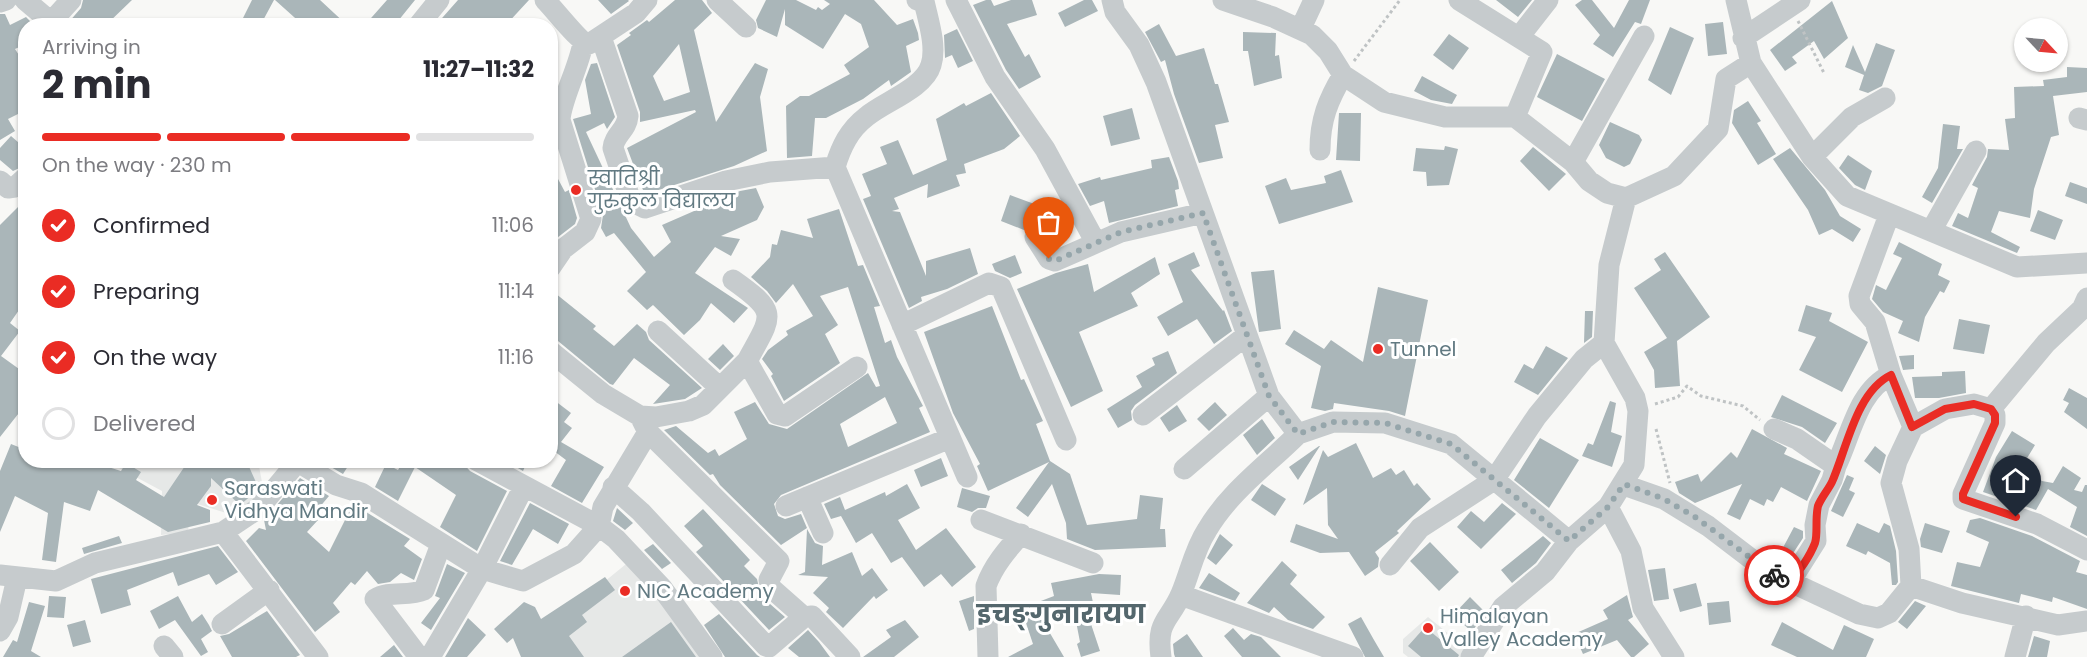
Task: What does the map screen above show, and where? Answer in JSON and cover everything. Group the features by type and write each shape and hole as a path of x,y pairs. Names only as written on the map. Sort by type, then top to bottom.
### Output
{"street":[{"path":"0,2 6,0"},
{"path":"25,0 46,18"},
{"path":"58,18 71,0"},
{"path":"424,18 439,0"},
{"path":"545,0 592,40 628,116 627,124 614,141 613,148 631,201 637,206 645,208 726,181 770,172 835,168"},
{"path":"558,256 563,249 585,232 591,219 560,120 561,111 579,65 592,40 636,13 647,0"},
{"path":"717,0 746,27"},
{"path":"917,0 948,0"},
{"path":"956,0 995,77 1045,149 1096,243"},
{"path":"1112,0 1115,12 1139,45 1156,82 1269,396 1298,434"},
{"path":"1223,0 1300,28 1312,35 1328,51 1343,75 1384,102 1445,117 1515,117 1573,162 1589,181 1607,193 1626,198 1674,176 1718,129 1726,78 1750,63"},
{"path":"1300,28 1314,0"},
{"path":"1519,37 1548,0"},
{"path":"1736,0 1750,63 1812,157 1847,196 2017,267 2087,263"},
{"path":"924,1 932,47 931,67 915,86 866,116 841,148 835,168 967,477"},
{"path":"1471,3 1542,52 1515,117"},
{"path":"1743,38 1796,7"},
{"path":"1573,162 1644,36"},
{"path":"1320,150 1320,127 1328,100 1343,75"},
{"path":"1812,157 1852,117 1885,98"},
{"path":"1931,231 1976,151"},
{"path":"0,181 8,188 18,184"},
{"path":"1471,657 1503,607 1545,572 1569,541 1608,507 1634,465 1638,411 1635,398 1604,343 1608,265 1626,198"},
{"path":"1035,237 1049,259 1055,261 1121,232 1203,213"},
{"path":"1889,214 1858,296 1860,304 1875,322 1891,375 1912,427"},
{"path":"309,468 336,485 361,494 482,569 523,581 574,554 599,526 603,507 644,424 656,417 689,411 703,405 747,361 767,326 768,316 765,306 733,280"},
{"path":"902,325 989,283 1001,287 1066,440"},
{"path":"1991,409 2046,344 2082,309 2087,298"},
{"path":"658,331 720,387"},
{"path":"1143,415 1247,335"},
{"path":"1390,565 1420,528 1494,480 1537,416 1584,359 1604,343"},
{"path":"747,361 777,414 781,416 857,367"},
{"path":"558,362 644,424 779,561 769,580 770,587 804,617"},
{"path":"1790,582 1816,541 1815,525 1819,505 1869,393 1877,382 1891,375"},
{"path":"1184,469 1269,396"},
{"path":"1624,484 1664,499 1708,526 1767,571 1859,614 1878,618 1889,613 1911,586 1909,549 1891,483 1901,448 1912,427 1945,409 1974,404 1991,409 1995,415 1995,423 1963,494 1963,499 2037,524 2087,550"},
{"path":"1161,657 1159,641 1164,619 1181,596 1192,560 1207,530 1240,486 1298,434 1333,422 1385,423 1451,444 1569,541"},
{"path":"1774,429 1797,439 1836,466"},
{"path":"786,506 879,470 950,438"},
{"path":"0,631 8,617 8,577 56,581 95,563 223,532 259,508 292,468"},
{"path":"494,468 523,488 599,526 616,539 662,588 712,657"},
{"path":"614,487 642,512 766,646 770,646 804,617 812,616 850,657"},
{"path":"430,657 482,569 523,488"},
{"path":"807,497 823,533"},
{"path":"1608,507 1631,551 1643,608 1674,657"},
{"path":"981,520 1093,563"},
{"path":"223,532 318,657"},
{"path":"988,657 986,586 1005,552 1022,534"},
{"path":"419,657 375,599 424,590 441,544"},
{"path":"1911,586 1962,603 2058,625 2087,621"},
{"path":"222,624 268,590"},
{"path":"1181,596 1353,657"},
{"path":"2014,657 2026,616"}],"path":[{"path":"1343,75 1400,0"},
{"path":"1796,7 1824,74"},
{"path":"1638,411 1678,397 1687,386 1701,396 1743,406 1774,429"},
{"path":"1655,426 1671,481 1664,499"}],"shaded area":[{"name":"Saraswati Vidhya Mandir","path":"119,468 259,468 265,498 239,517 191,502 188,532 161,535 162,491"},
{"name":"NIC Academy","path":"631,560 712,657 579,657 555,622"},
{"name":"Himalayan Valley Academy","path":"1428,617 1471,652 1467,657 1408,657 1403,653 1403,639"}],"building":[{"path":"83,0 132,0 113,18 72,18 81,8"},
{"path":"252,0 274,0 264,18 243,18"},
{"path":"275,0 320,0 339,18 295,18"},
{"path":"387,0 415,0 400,18 371,18"},
{"path":"458,0 529,0 512,18 442,18"},
{"path":"598,0 628,0 629,1 611,14"},
{"path":"675,0 702,0 712,13 694,30 716,122 755,63 768,69 760,97 767,151 734,166 646,194 641,192 643,190 627,148 696,112 695,110 640,122 640,112 617,45 647,20 649,22","holes":["679,44 690,92 664,101 653,76"]},
{"path":"766,0 796,0 816,10 818,7 822,10 830,4 824,0 874,0 897,25 913,19 918,33 919,40 906,46 911,72 891,86 889,80 863,99 826,118 815,118 812,156 787,158 786,106 800,96 809,96 850,74 844,65 869,47 861,24 845,14 823,49 785,25 785,9 777,37 758,28 756,20"},
{"path":"991,0 994,6 1011,0 1032,0 1037,15 1007,24 1025,57 1029,54 1041,77 1019,89 1006,70 973,5"},
{"path":"1084,0 1092,0 1098,11 1065,27 1058,13"},
{"path":"1496,0 1532,0 1518,17"},
{"path":"1582,0 1592,0 1614,28 1629,0 1650,0 1641,24 1635,22 1613,57 1593,44 1600,35 1575,5"},
{"path":"1832,1 1848,38 1824,59 1814,41 1792,57 1797,63 1785,71 1770,50"},
{"path":"0,14 5,14 10,25 18,21 18,48 15,49 18,54 18,114 8,119 15,131 0,140"},
{"path":"1723,22 1727,54 1708,56 1705,24"},
{"path":"1159,24 1176,56 1204,48 1229,122 1215,125 1223,158 1199,163 1174,94 1165,60 1161,62 1145,32"},
{"path":"1670,27 1694,38 1671,95 1648,80"},
{"path":"957,29 973,61 958,68 952,55 945,58 944,35"},
{"path":"1243,32 1276,33 1275,56 1279,55 1282,78 1254,86 1248,51 1243,51"},
{"path":"1449,34 1469,48 1453,70 1433,55"},
{"path":"1876,43 1895,50 1882,86 1868,93 1859,90 1864,75 1845,67 1853,45 1865,72"},
{"path":"1557,54 1605,79 1582,121 1537,97"},
{"path":"597,63 615,117 607,129 604,123 586,132 631,228 654,257 671,242 662,225 740,191 756,188 764,207 757,220 721,236 740,239 731,256 715,247 695,273 748,308 734,323 711,303 700,320 684,335 653,305 647,310 627,291 646,272 614,233 606,237 601,228 603,215 573,119 591,114 585,80 591,64"},
{"path":"2068,67 2087,68 2087,92 2053,96 2059,135 2051,137 2034,189 2030,218 1999,211 1991,232 2020,247 2017,253 1952,226 1958,213 1968,218 1978,188 1972,185 1987,157 1988,149 2009,150 2005,119 2015,118 2014,87 2044,86 2043,80 2067,77"},
{"path":"1422,76 1457,95 1452,104 1431,100 1414,91"},
{"path":"991,93 1020,136 1004,149 964,164 966,173 956,175 960,186 927,198 928,184 894,198 899,209 892,211 900,212 926,276 926,261 970,248 978,274 947,289 921,297 922,301 909,308 863,199 871,196 862,174 887,164 880,147 898,140 913,175 947,160 936,119 964,103 966,106"},
{"path":"1748,101 1761,121 1757,123 1776,154 1758,165 1732,123 1734,110"},
{"path":"1132,108 1140,139 1111,146 1103,116"},
{"path":"1339,113 1361,113 1360,161 1336,160"},
{"path":"1610,122 1639,135 1642,140 1630,164 1624,167 1606,158 1599,145"},
{"path":"1943,124 1960,126 1957,149 1963,149 1932,203 1922,197 1938,168"},
{"path":"11,136 18,142 18,169 13,171 0,160 0,148"},
{"path":"1445,146 1458,149 1449,185 1427,186 1426,172 1413,171 1416,148 1444,150"},
{"path":"1533,147 1566,174 1549,191 1520,161"},
{"path":"1790,148 1825,190 1840,216 1861,229 1853,242 1832,229 1819,235 1808,210 1773,159"},
{"path":"1848,155 1872,171 1865,190 1855,185 1839,168"},
{"path":"1169,157 1178,181 1179,189 1175,190 1178,206 1109,223 1104,201 1090,206 1078,184 1100,177 1101,180 1152,168 1151,160"},
{"path":"1341,170 1353,202 1279,224 1265,186 1286,178 1291,190 1326,183 1324,176"},
{"path":"558,179 565,192 569,190 577,218 575,224 558,237"},
{"path":"2070,182 2087,188 2087,204 2065,196"},
{"path":"1010,195 1048,209 1042,226 1034,224 1024,230 1001,221"},
{"path":"18,207 18,312 10,323 18,329 18,334 1,356 18,368 18,414 0,437 0,225"},
{"path":"839,209 858,266 863,265 880,306 874,307 885,343 891,340 897,357 923,406 919,408 930,432 781,495 774,504 778,516 785,519 801,514 807,528 781,545 720,485 713,474 710,475 664,430 676,426 708,453 715,449 719,456 747,439 734,412 755,402 769,424 787,429 868,373 876,387 880,386 848,287 820,296 838,325 825,334 840,363 784,401 771,376 773,374 762,359 768,350 788,335 786,331 813,316 793,284 776,303 767,291 751,277 770,257 772,244 777,245 781,230 813,238 807,219","holes":["885,397 897,423 848,447 840,424"]},
{"path":"2038,210 2063,220 2055,240 2030,231"},
{"path":"1899,242 1942,264 1938,275 1950,281 1944,293 1940,291 1925,317 1919,342 1898,333 1903,321 1883,312 1872,299 1876,285 1886,290 1902,258 1893,254"},
{"path":"1194,252 1200,266 1191,270 1224,310 1232,331 1214,344 1197,319 1168,336 1157,317 1183,302 1168,264"},
{"path":"1665,252 1710,317 1677,341 1680,386 1655,388 1654,370 1644,352 1667,338 1634,288 1661,270 1654,259"},
{"path":"1015,255 1022,273 1010,278 995,271 992,264"},
{"path":"1155,257 1160,274 1131,293 1138,306 1079,332 1103,391 1071,407 1017,289 1056,273 1088,264 1094,292"},
{"path":"1274,270 1281,329 1259,332 1251,272"},
{"path":"1378,287 1428,300 1405,416 1389,411 1334,403 1333,409 1325,411 1311,408 1321,366 1285,344 1294,330 1324,349 1331,340 1363,362"},
{"path":"558,295 596,326 593,329 614,346 637,324 646,332 649,340 702,388 685,399 653,404 670,385 634,358 613,385 558,341"},
{"path":"1806,305 1832,313 1829,321 1868,342 1842,392 1799,370 1816,337 1798,331"},
{"path":"992,306 1021,380 1024,379 1043,421 1036,424 1050,461 1070,474 1087,525 1137,519 1140,495 1163,498 1160,529 1165,529 1166,547 1095,550 1067,539 1066,523 1052,484 1028,517 1016,508 1049,462 988,491 977,466 980,464 953,413 924,332"},
{"path":"1585,311 1593,311 1592,337 1584,343"},
{"path":"1959,319 1990,325 1984,354 1953,349"},
{"path":"723,344 734,356 720,370 708,359"},
{"path":"1546,346 1568,358 1538,395 1514,382 1524,364 1533,369"},
{"path":"1168,351 1177,373 1135,405 1131,411 1132,420 1118,428 1107,409 1142,387 1136,376 1155,365 1152,358"},
{"path":"1914,355 1914,369 1903,370 1899,356"},
{"path":"1965,371 1966,393 1939,398 1915,398 1912,377 1942,376 1942,372"},
{"path":"2069,388 2087,398 2087,429 2064,412 2069,403 2063,400"},
{"path":"1782,395 1837,423 1825,443 1802,427 1771,417"},
{"path":"1610,401 1616,403 1611,432 1622,436 1612,467 1582,456 1588,443 1593,445"},
{"path":"1215,402 1227,415 1209,431 1197,419"},
{"path":"558,403 571,413 564,422 572,428 561,442 604,467 582,503 551,486 566,460 558,454"},
{"path":"1177,405 1187,421 1169,432 1160,418"},
{"path":"1262,419 1275,438 1257,455 1243,435"},
{"path":"1752,429 1787,448 1784,454 1821,471 1807,501 1781,487 1773,502 1767,499 1764,506 1750,499 1740,520 1727,514 1742,484 1695,503 1679,493 1675,482 1698,474 1701,482 1731,452 1737,458"},
{"path":"2012,431 2035,445 2021,468 2042,481 2053,483 2063,466 2081,478 2074,490 2082,492 2087,485 2087,536 2070,527 2077,507 2048,489 2036,510 1983,492 1996,457"},
{"path":"1540,438 1579,460 1549,508 1514,480"},
{"path":"1356,443 1373,478 1391,468 1396,475 1404,470 1414,486 1417,483 1431,499 1397,531 1399,533 1375,552 1379,558 1378,567 1365,576 1349,552 1320,553 1290,542 1296,524 1338,539 1328,525 1327,488 1303,505 1323,450 1328,457"},
{"path":"11,444 18,447 18,468 111,468 121,471 123,468 134,468 141,472 136,480 164,497 184,468 250,468 259,489 240,505 211,478 211,486 197,505 210,510 210,522 168,532 98,490 90,511 64,502 56,562 42,560 48,513 15,496 0,532 0,471"},
{"path":"1320,446 1298,480 1289,467"},
{"path":"1875,446 1886,455 1880,474 1864,461"},
{"path":"941,458 948,476 921,487 914,470"},
{"path":"333,468 347,468 343,474"},
{"path":"384,468 398,470 399,468 414,468 398,501 375,487"},
{"path":"416,468 467,468 507,491 477,551 440,527 456,495"},
{"path":"1847,475 1854,478 1849,490 1855,493 1843,517 1831,511"},
{"path":"300,478 329,496 313,515 318,520 307,532 329,552 353,504 410,539 404,546 422,559 414,580 401,573 390,582 378,584 367,571 355,585 351,582 333,603 340,612 315,632 246,541 259,528 266,530 264,520"},
{"path":"907,484 920,508 898,520 916,550 946,528 976,567 952,587 941,574 924,587 902,557 891,563 872,533 856,543 841,516 831,519 824,504 840,497 845,510 885,492 886,496"},
{"path":"1262,484 1286,499 1275,516 1251,500"},
{"path":"962,488 990,496 986,508 978,508 972,512 957,507"},
{"path":"530,503 569,524 558,544 533,529 512,565 500,561"},
{"path":"1502,503 1516,514 1481,549 1457,527 1471,511 1484,522"},
{"path":"617,508 633,523 625,530 613,521"},
{"path":"703,509 750,560 744,566 757,579 761,596 785,617 769,630 696,552 703,546 684,526"},
{"path":"1980,518 2032,536 2080,561 2076,572 2087,575 2087,609 2053,597 2052,602 2021,594 2019,603 1951,586 1957,562 1980,567 1989,542 1966,532 1970,520"},
{"path":"1857,523 1879,533 1884,523 1890,526 1896,551 1898,582 1896,585 1892,585 1890,563 1868,551 1866,555 1846,546"},
{"path":"1925,523 1950,531 1942,553 1921,547 1920,539"},
{"path":"1794,527 1803,531 1803,538 1786,564 1777,559"},
{"path":"807,529 815,543 823,546 822,565 852,552 862,576 872,568 888,590 876,599 874,596 843,628 826,612 829,608 813,593 828,577 798,575 805,572"},
{"path":"1220,534 1233,545 1216,565 1207,558"},
{"path":"119,536 122,543 84,554 82,548"},
{"path":"1543,536 1551,543 1536,563 1512,583 1501,570"},
{"path":"1430,542 1459,572 1439,591 1410,561"},
{"path":"653,544 671,563 662,569 644,550"},
{"path":"218,546 238,572 216,585 209,574 178,586 173,572 127,590 131,605 101,614 91,579"},
{"path":"1282,561 1297,575 1290,584 1325,617 1313,629 1288,620 1274,607 1269,613 1247,603"},
{"path":"447,564 465,573 431,630 421,623 440,598 435,596"},
{"path":"1665,568 1669,599 1654,601 1648,570"},
{"path":"1209,573 1240,593 1235,601 1199,588"},
{"path":"1099,574 1121,575 1120,595 1091,593 1096,617 1089,618 1100,651 1081,657 1077,644 1080,642 1074,611 1044,623 1064,657 1008,657 1033,644 1024,617 1036,613 1033,604 1054,596 1051,583"},
{"path":"605,577 615,590 582,615 587,622 569,636 584,657 521,657 513,638 507,643 494,629 524,602 535,607 541,619"},
{"path":"1696,583 1702,606 1680,612 1673,589"},
{"path":"1627,595 1633,617 1628,620 1649,644 1634,657 1631,657 1617,640 1583,654 1574,634 1608,619 1603,610"},
{"path":"49,596 66,597 64,618 47,617"},
{"path":"178,596 192,622 202,614 212,631 201,639 208,652 201,656 175,620 159,629 150,611"},
{"path":"974,596 974,629 969,631 959,601"},
{"path":"1470,597 1485,612 1472,632 1453,615"},
{"path":"1729,601 1731,622 1709,625 1707,603"},
{"path":"1915,601 1926,606 1907,629 1898,622"},
{"path":"29,602 45,606 31,651 41,657 3,657 13,640 17,642"},
{"path":"267,611 300,655 296,657 232,657 220,636 229,634"},
{"path":"719,614 760,657 725,657 704,625"},
{"path":"1361,617 1384,657 1365,657 1348,624"},
{"path":"468,618 486,635 467,657 445,657"},
{"path":"85,620 91,642 73,647 67,625"},
{"path":"905,620 919,637 894,657 863,657 891,637 886,630"},
{"path":"671,622 696,657 622,657"},
{"path":"1782,622 1833,650 1844,625 1874,639 1866,657 1797,657 1771,645"},
{"path":"1425,627 1459,655 1458,657 1421,657 1408,646"},
{"path":"1233,628 1244,640 1251,634 1261,637 1281,657 1242,657 1224,636"},
{"path":"808,630 830,657 799,657 788,648"},
{"path":"1187,634 1203,657 1175,657 1173,644"},
{"path":"2034,636 2050,641 2047,657 2028,657"},
{"path":"394,645 403,657 380,657"}],"way so far":[{"path":"1049,259 1055,261 1121,232 1203,213 1269,396 1298,434 1333,422 1385,423 1451,444 1569,541 1608,507 1624,484 1664,499 1695,517 1774,575"}],"place":[{"name":"स्वातिश्री गुरुकुल विद्यालय","path":"576,190"},
{"name":"Tunnel","path":"1378,349"},
{"name":"Saraswati Vidhya Mandir","path":"212,500"},
{"name":"NIC Academy","path":"625,591"},
{"name":"Himalayan Valley Academy","path":"1428,628"}],"district":[{"name":"इचङ्गुनारायण","path":"1061,614"}],"route":[{"path":"1774,575 1790,582 1816,541 1815,525 1819,505 1851,436 1856,418 1877,382 1891,375 1912,427 1926,417 1945,409 1974,404 1991,409 1995,415 1995,423 1979,456 1963,499 2016,517"}]}
